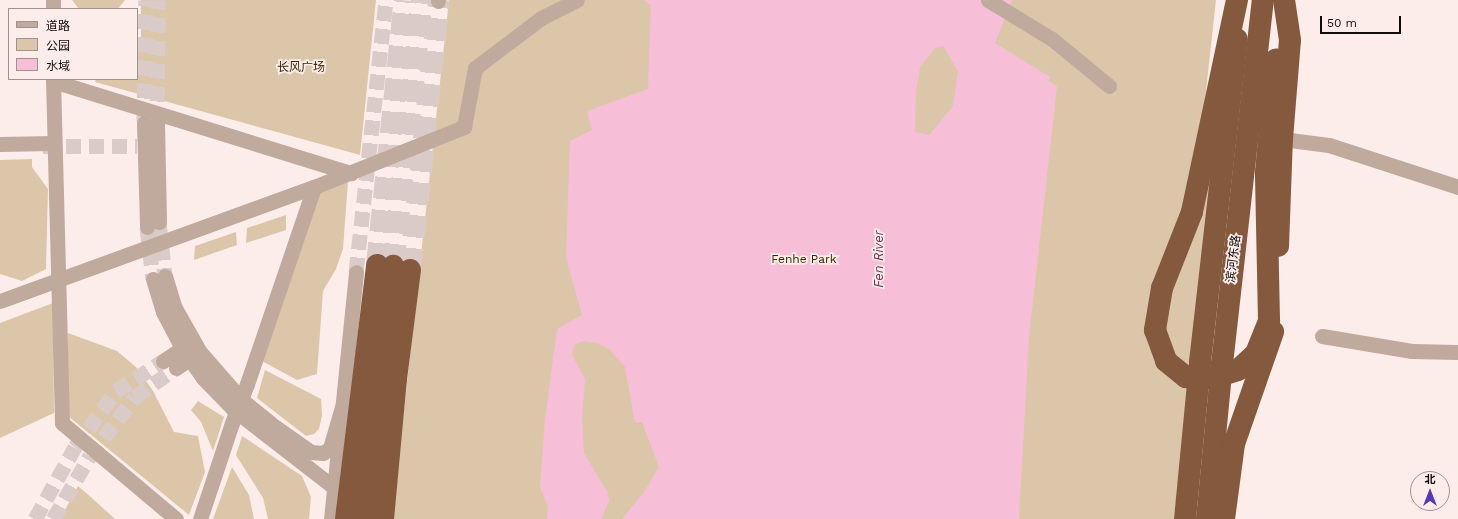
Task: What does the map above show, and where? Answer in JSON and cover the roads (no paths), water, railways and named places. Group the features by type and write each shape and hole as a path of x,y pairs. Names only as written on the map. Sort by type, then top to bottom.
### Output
{"highway":[{"path":"1237,0 1192,212 1162,288 1155,330 1166,361 1186,376 1212,378 1238,370 1256,353 1269,320 1266,172 1276,59 1284,0"},
{"name":"滨河东路","path":"1185,519 1200,362 1241,0"},
{"name":"滨河东路","path":"1207,519 1222,364 1263,0"},
{"path":"1224,519 1234,444 1271,342 1279,300 1278,218 1282,139 1290,40 1284,0"},
{"path":"346,519 393,267"},
{"path":"363,519 393,267"},
{"path":"383,519 396,379 393,267"}],"street":[{"path":"0,301 314,187 464,127 475,68 541,18 577,0"},
{"path":"988,0 1052,39 1109,86"},
{"path":"176,519 62,423 53,143 53,80 351,173"},
{"path":"151,123 146,145 153,224"},
{"path":"1282,139 1329,145 1458,187"},
{"path":"0,144 53,143"},
{"path":"200,519 232,422 247,384 314,187"},
{"path":"332,519 356,272"},
{"path":"159,277 175,308 203,378 233,409 335,488"},
{"path":"1322,336 1412,351 1458,352"},
{"path":"191,350 242,400 311,452 323,453 330,448 342,408"},
{"path":"163,361 191,350"},
{"path":"176,368 191,350"}],"water":[{"name":"Fen River","path":"643,0 1012,0 995,43 1050,77 1048,81 1057,86 1029,337 1019,519 622,519 644,492 659,467 642,422 635,423 625,367 609,349 597,343 583,341 574,345 572,355 585,379 582,418 584,453 608,493 609,501 601,519 547,519 548,507 540,487 545,420 557,329 582,315 566,257 570,141 592,130 587,111 648,89 651,5","holes":["943,46 958,71 953,106 929,135 915,132 916,92 920,67 935,48"]}],"tunnel":[{"path":"144,121 146,0"},
{"path":"157,124 158,0"},
{"path":"356,272 386,0"},
{"path":"377,265 405,0"},
{"path":"393,266 422,0"},
{"path":"410,270 439,0"},
{"path":"43,146 137,146"},
{"path":"159,222 165,276"},
{"path":"147,227 153,279"},
{"path":"35,519 75,447 116,391 163,361"},
{"path":"53,519 90,456 135,397 176,368"}],"park label":[{"name":"长风广场","path":"301,68"},
{"name":"Fenhe Park","path":"804,260"}]}
